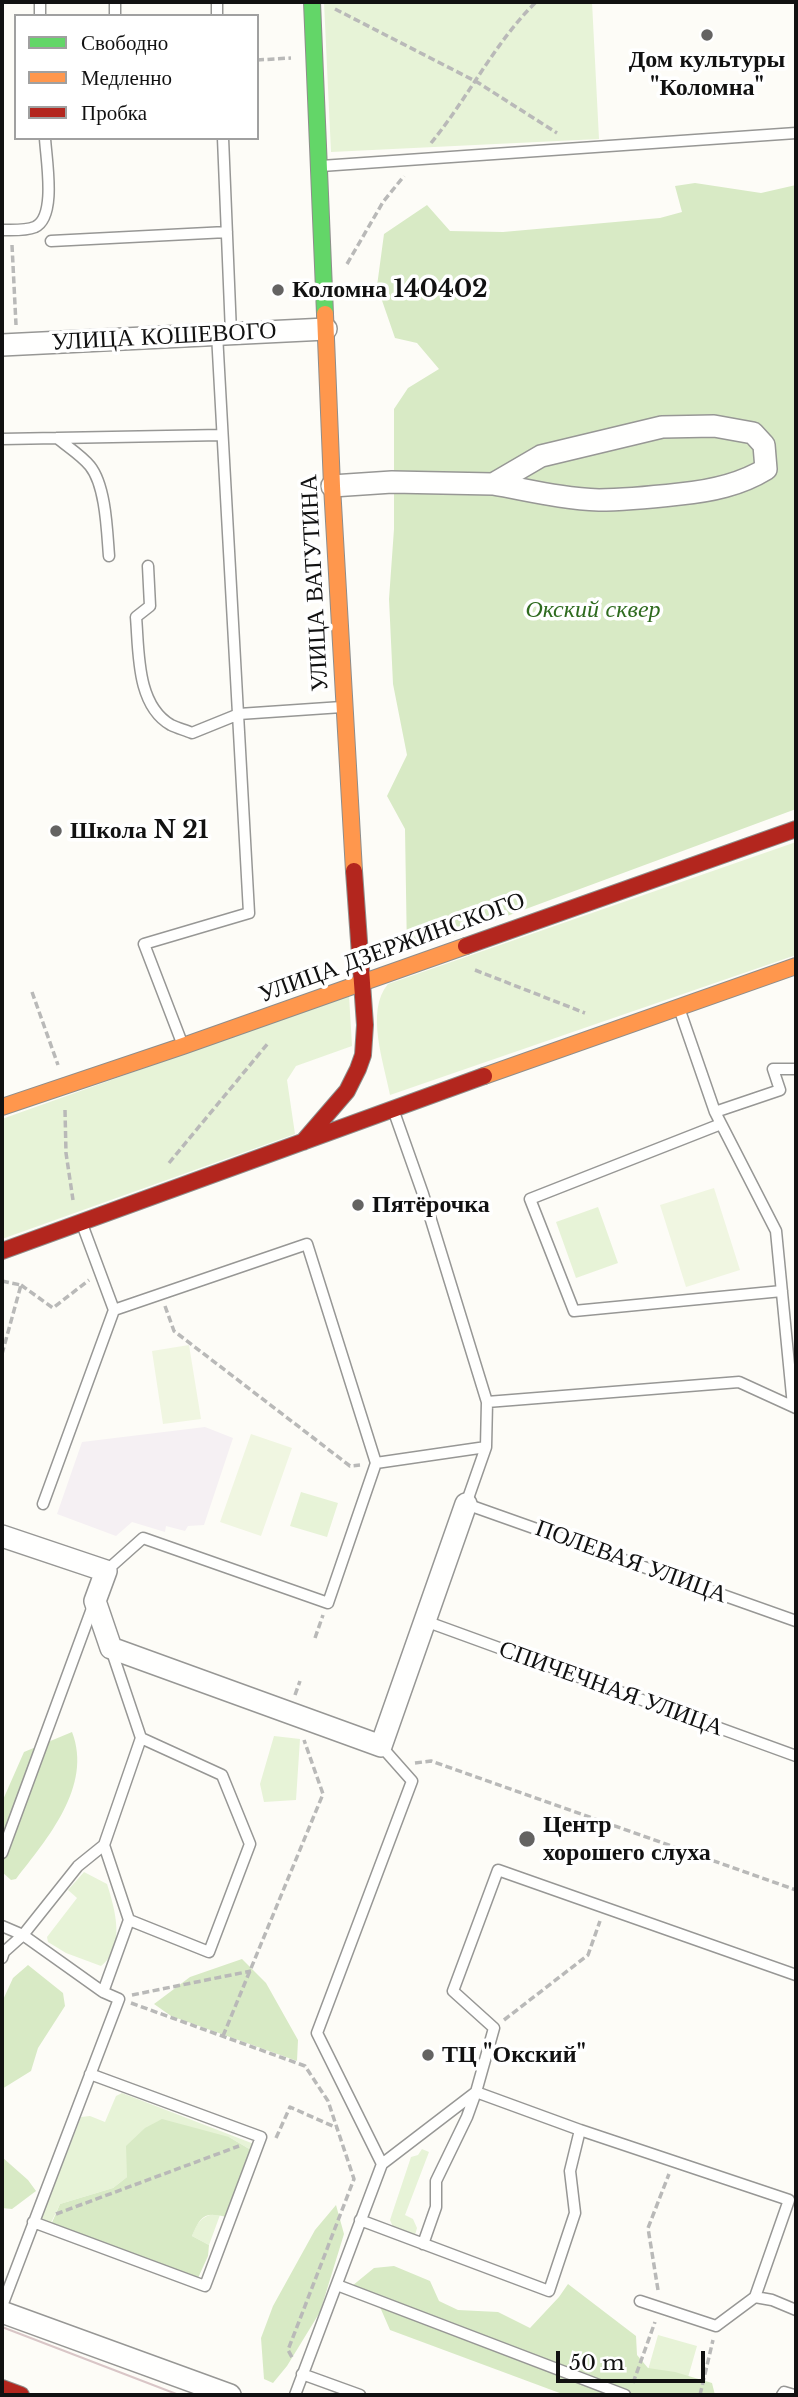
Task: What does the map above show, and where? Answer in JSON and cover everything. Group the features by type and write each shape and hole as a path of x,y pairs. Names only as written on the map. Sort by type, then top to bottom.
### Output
{"street":[{"name":"УЛИЦА ВАТУТИНА","path":"303,1142 352,1082 361,1058 366,1022 361,983 332,486 312,2"},
{"name":"УЛИЦА КОШЕВОГО","path":"10,344 326,329"},
{"path":"332,486 392,482 493,484 557,496 599,499 651,498 697,492 746,481 766,469 764,444 753,433 727,428 662,428 541,456 493,484"},
{"name":"УЛИЦА ДЗЕРЖИНСКОГО","path":"2,1107 183,1046 796,829"},
{"path":"2,1251 617,1027 796,966"},
{"path":"2,1536 106,1570 95,1601 111,1648 381,1746 466,1504"},
{"path":"2,2312 230,2395"},
{"path":"2,2388 21,2395"}],"lane":[{"path":"320,166 796,132"},
{"path":"6,230 35,227 46,216 46,140"},
{"path":"183,1046 144,944 249,913 222,435 227,232 223,140"},
{"path":"51,241 227,232"},
{"path":"2,439 222,435"},
{"path":"57,438 92,467 105,508 109,556"},
{"path":"148,566 150,606 136,617 142,677 150,704 169,724 192,733 239,714 345,707"},
{"path":"678,1006 715,1112 776,1231 795,1407"},
{"path":"715,1112 780,1090 773,1069 796,1069"},
{"path":"393,1108 423,1194 487,1402 486,1447 466,1504"},
{"path":"721,1124 530,1199 574,1311 782,1291"},
{"path":"43,1504 114,1310 81,1221"},
{"path":"106,1570 143,1538 328,1603 376,1463 307,1244 114,1310"},
{"path":"487,1402 739,1382 795,1407"},
{"path":"376,1463 486,1447"},
{"name":"ПОЛЕВАЯ УЛИЦА","path":"466,1504 796,1621"},
{"path":"2,1853 95,1601"},
{"name":"СПИЧЕЧНАЯ УЛИЦА","path":"425,1621 796,1756"},
{"path":"2,1958 4,1951 23,1935 78,1866 104,1845 141,1738 111,1648"},
{"path":"129,1920 209,1952 250,1844 222,1774 141,1738"},
{"path":"381,1746 412,1781 317,2033 382,2164"},
{"path":"103,1992 129,1920 104,1845"},
{"path":"424,2244 436,2207 436,2181 467,2117 494,2028 453,1991 498,1870 796,1975"},
{"path":"2,1926 23,1935 103,1992 119,1998 2,2306"},
{"path":"33,2222 205,2286 261,2137 90,2074"},
{"path":"295,2395 382,2164 475,2092"},
{"path":"475,2092 789,2200 755,2297 716,2326 640,2301"},
{"path":"360,2220 549,2291 575,2213 570,2171 580,2130"},
{"path":"782,2220 796,2213"},
{"path":"337,2285 625,2395"},
{"path":"755,2297 772,2300 796,2310"},
{"path":"302,2374 360,2395"},
{"path":"782,2395 784,2392 794,2395"}],"path":[{"path":"332,8 477,82 579,148"},
{"path":"259,60 281,59"},
{"path":"6,230 10,344"},
{"path":"438,956 617,1027"},
{"path":"32,992 65,1085 70,1186 81,1221"},
{"path":"2,1282 21,1284 2,1354"},
{"path":"161,1294 174,1331 350,1465 376,1463"},
{"path":"315,1637 328,1603"},
{"path":"223,2036 323,1794 296,1715"},
{"path":"398,1766 431,1761 796,1890"},
{"path":"494,2028 588,1955 605,1907"},
{"path":"251,1971 131,1995 130,2003 305,2066 328,2101 354,2179 288,2350 302,2374"},
{"path":"33,2222 261,2137 274,2143 290,2107 337,2128"},
{"path":"633,2383 660,2308 648,2228 674,2161"},
{"path":"700,2395 716,2326"}],"shaded area":[{"path":"205,1427 233,1438 204,1525 188,1526 185,1531 166,1526 165,1532 132,1522 116,1536 57,1514 82,1442"}],"green space":[{"path":"324,2 592,2 599,139 331,152"},
{"name":"Окский сквер","path":"695,183 761,193 796,185 796,809 407,953 405,829 387,796 407,755 393,684 389,599 394,529 394,409 408,388 439,369 417,343 395,338 377,286 384,234 427,205 450,231 503,232 660,218 682,212 675,186"},
{"path":"796,842 796,955 390,1095 377,1023 381,995 388,984"},
{"path":"349,995 352,1046 296,1066 287,1080 295,1134 2,1239 2,1119"},
{"path":"714,1188 740,1270 686,1287 660,1205"},
{"path":"598,1207 618,1263 576,1278 556,1222"},
{"path":"189,1345 201,1419 163,1424 152,1351"},
{"path":"251,1434 292,1448 261,1536 220,1522"},
{"path":"301,1492 338,1503 327,1537 290,1526"},
{"path":"72,1732 77,1752 72,1792 64,1811 41,1847 16,1879 11,1880 2,1872 2,1802 24,1752"},
{"path":"274,1736 300,1739 296,1800 264,1802 260,1784"},
{"path":"84,1872 107,1884 115,1916 114,1949 101,1966 66,1953 48,1942 47,1937 77,1898 68,1890"},
{"path":"242,1959 266,1983 298,2040 297,2061 171,2016 154,2004 190,1977"},
{"path":"28,1965 63,1993 65,2006 38,2048 31,2071 2,2089 2,2002 13,1978"},
{"path":"122,2093 254,2144 251,2150 229,2137 127,2177 113,2188 60,2204 50,2225 41,2219 81,2117 90,2116 105,2122 116,2096"},
{"path":"162,2119 229,2137 251,2150 226,2217 204,2217 192,2236 209,2245 208,2256 198,2278 51,2225 60,2204 113,2188 127,2177 126,2146 145,2128"},
{"path":"422,2149 429,2152 405,2215 413,2219 417,2228 415,2235 393,2227 390,2220 411,2157 418,2155"},
{"path":"2,2157 28,2180 36,2191 12,2209 2,2208"},
{"path":"336,2205 344,2234 320,2312 287,2366 273,2383 264,2379 261,2338 273,2306 315,2230"},
{"path":"220,2215 209,2245 192,2236 205,2217"},
{"path":"394,2266 430,2281 439,2301 458,2310 498,2312 530,2328 568,2284 636,2336 637,2355 648,2368 675,2372 712,2383 715,2395 565,2395 390,2330 380,2307 352,2286 374,2268"},
{"path":"658,2335 697,2346 687,2381 648,2370"}],"tram line":[{"path":"2,2327 179,2395"}],"traffic: fast":[{"path":"312,2 325,314"}],"traffic: slow":[{"path":"325,314 354,871"},
{"path":"2,1107 466,946"},
{"path":"484,1076 796,966"}],"traffic: jam":[{"path":"466,946 796,829"},
{"path":"303,1142 347,1091 363,1055 365,1025 354,871"},
{"path":"2,1251 484,1076"},
{"path":"2,2388 21,2395"}],"place":[{"name":"Дом культуры \"Коломна\"","path":"707,35"},
{"name":"Коломна 140402","path":"278,290"},
{"name":"Школа N 21","path":"56,831"},
{"name":"Пятёрочка","path":"358,1205"},
{"name":"Центр хорошего слуха","path":"527,1839"},
{"name":"ТЦ \"Окский\"","path":"428,2055"}]}
